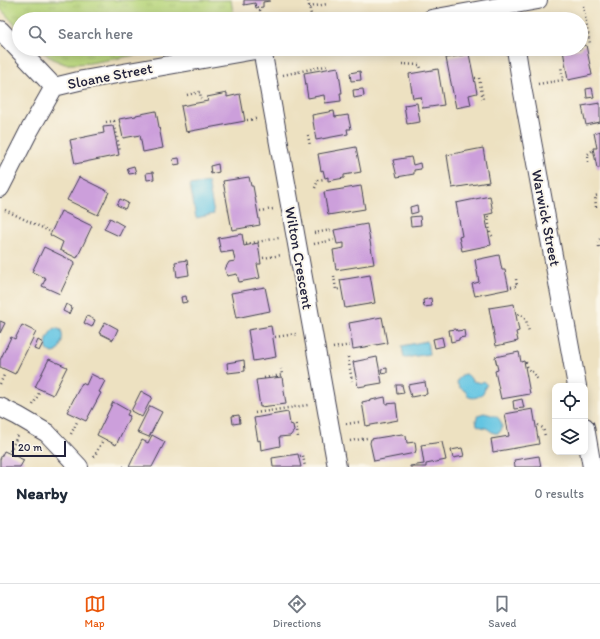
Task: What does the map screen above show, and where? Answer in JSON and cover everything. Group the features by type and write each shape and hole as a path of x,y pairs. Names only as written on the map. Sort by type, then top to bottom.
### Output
{"street":[{"path":"510,12 538,0"},
{"path":"0,30 12,43"},
{"path":"0,188 28,133 54,87 25,56"},
{"name":"Sloane Street","path":"54,87 83,80 221,56"},
{"name":"Wilton Crescent","path":"262,56 337,467"},
{"name":"Warwick Street","path":"517,56 576,383"},
{"path":"0,407 47,434 85,464"},
{"path":"588,444 592,467"}],"path":[{"path":"308,1 310,12"},
{"path":"309,7 328,4"},
{"path":"583,6 584,12"},
{"path":"588,33 590,44"},
{"path":"402,64 420,65 421,69"},
{"path":"279,76 330,65"},
{"path":"522,87 563,80 561,66"},
{"path":"475,78 479,78 484,99"},
{"path":"187,95 200,92 202,99"},
{"path":"247,120 262,118"},
{"path":"106,122 114,121 120,152"},
{"path":"308,135 310,146"},
{"path":"588,162 588,154 592,152"},
{"path":"314,188 318,180 324,179"},
{"path":"596,207 595,196 599,195"},
{"path":"260,211 278,208"},
{"path":"5,210 49,231"},
{"path":"488,216 490,233 493,237"},
{"path":"308,234 331,230"},
{"path":"246,244 283,238"},
{"path":"598,247 598,242 600,239"},
{"path":"310,245 334,240"},
{"path":"263,258 286,254"},
{"path":"334,276 336,290 339,289"},
{"path":"511,287 517,286 516,279"},
{"path":"518,314 523,316 526,320 529,332"},
{"path":"275,337 300,333"},
{"path":"328,349 350,345"},
{"path":"348,358 352,381"},
{"path":"526,362 528,369 534,373 538,381"},
{"path":"264,378 282,375 281,369"},
{"path":"0,384 5,373"},
{"path":"30,410 39,393"},
{"path":"255,414 313,404"},
{"path":"68,439 78,420"},
{"path":"342,425 360,422"},
{"path":"296,424 298,437"},
{"path":"538,425 543,428 545,436"},
{"path":"10,451 20,433"},
{"path":"345,442 367,438"},
{"path":"85,464 102,442"},
{"path":"300,456 303,455 305,467"}],"green space":[{"path":"0,0 231,0 233,12 12,12 12,21 0,8"},
{"path":"49,56 130,56 75,64 65,64"}],"water":[{"path":"208,182 214,214 196,218 190,185"},
{"path":"55,328 61,330 62,339 57,352 53,353 48,351 46,345 49,335"},
{"path":"427,341 429,354 404,358 402,346"},
{"path":"465,374 473,381 481,383 483,381 487,385 484,392 475,398 469,397 457,383 461,376"},
{"path":"484,413 495,416 501,421 502,427 500,432 494,433 487,428 477,425 476,420 478,415"}],"building":[{"path":"244,0 270,1 263,2 263,7 256,8 255,3 244,5"},
{"path":"588,55 592,75 568,80 564,56"},
{"path":"469,56 477,93 469,95 471,105 456,108 446,58"},
{"path":"338,67 342,93 340,93 341,101 325,103 324,95 308,98 304,73"},
{"path":"438,69 444,105 423,108 421,97 413,98 409,74"},
{"path":"360,71 361,80 351,81 350,73"},
{"path":"592,88 594,97 587,98 586,89"},
{"path":"363,89 364,96 354,98 353,90"},
{"path":"227,93 227,97 240,94 245,121 186,132 181,106 208,101 207,97"},
{"path":"417,103 420,122 407,124 404,105"},
{"path":"600,103 600,122 586,125 582,106"},
{"path":"156,111 163,148 143,152 140,135 123,138 119,119"},
{"path":"334,111 335,117 348,115 351,129 347,129 348,134 316,140 312,115"},
{"path":"113,126 119,155 75,164 70,140 104,133 103,127"},
{"path":"600,131 600,168 597,168 593,148 597,148 594,133"},
{"path":"356,147 361,172 344,175 344,178 328,181 328,177 325,178 323,170 321,171 318,154"},
{"path":"483,148 489,182 452,188 447,155"},
{"path":"411,157 413,165 420,163 421,169 414,170 414,174 397,177 393,160"},
{"path":"179,158 180,164 174,165 173,159"},
{"path":"218,164 219,172 211,174 210,166"},
{"path":"134,166 136,173 129,174 127,168"},
{"path":"153,172 154,179 147,180 146,173"},
{"path":"79,177 109,192 98,215 67,200"},
{"path":"249,177 251,186 253,186 260,225 232,230 223,181"},
{"path":"361,186 365,209 328,215 324,192"},
{"path":"490,196 493,213 485,215 491,245 462,251 459,237 462,236 456,203"},
{"path":"120,199 128,203 125,209 117,205"},
{"path":"417,205 418,212 411,214 410,207"},
{"path":"61,211 92,226 77,258 60,250 63,242 50,235"},
{"path":"420,216 421,225 411,226 410,217"},
{"path":"110,218 124,226 119,236 104,229"},
{"path":"367,224 374,264 336,270 333,250 344,248 344,243 337,244 334,230"},
{"path":"242,234 244,246 258,243 261,264 257,264 260,278 239,282 237,274 227,276 225,269 229,262 235,261 233,251 221,253 218,238"},
{"path":"44,247 75,262 60,294 42,286 46,278 32,272"},
{"path":"499,255 502,270 505,270 509,289 475,296 472,284 479,282 475,260"},
{"path":"187,260 189,275 177,277 175,262"},
{"path":"370,275 375,303 345,308 340,280"},
{"path":"265,287 270,311 236,318 231,293"},
{"path":"186,296 187,302 182,303 181,297"},
{"path":"431,298 432,306 424,307 423,300"},
{"path":"66,304 72,307 69,314 63,311"},
{"path":"514,304 519,331 516,332 518,341 496,346 489,308"},
{"path":"87,316 95,320 92,327 84,323"},
{"path":"382,317 387,343 353,349 349,323"},
{"path":"0,321 5,323 0,333"},
{"path":"105,322 118,329 113,340 99,333"},
{"path":"22,325 36,332 15,374 0,367 0,360 11,337 15,339"},
{"path":"271,326 276,357 253,361 248,330"},
{"path":"456,329 457,331 464,330 465,337 451,342 449,330"},
{"path":"442,337 444,346 435,348 433,339"},
{"path":"38,340 43,343 39,351 34,349"},
{"path":"519,352 521,362 524,361 530,394 501,399 495,371 498,370 495,357"},
{"path":"377,357 382,383 358,387 353,362"},
{"path":"49,359 67,367 53,395 35,387"},
{"path":"244,360 245,371 228,373 227,363"},
{"path":"387,368 387,373 382,374 381,369"},
{"path":"91,374 105,381 99,392 101,393 86,421 67,412 82,383 86,385"},
{"path":"282,377 286,404 260,407 256,380"},
{"path":"425,382 427,394 411,397 408,385"},
{"path":"396,385 402,385 404,393 397,394"},
{"path":"141,391 152,397 142,417 131,411"},
{"path":"385,397 386,404 396,403 398,420 366,426 362,402"},
{"path":"522,399 524,408 514,409 513,401"},
{"path":"113,402 129,411 127,415 130,416 116,445 97,435"},
{"path":"150,406 162,412 149,437 137,432"},
{"path":"533,409 539,444 493,452 491,439 509,436 505,414"},
{"path":"288,412 290,424 293,425 294,431 290,436 279,437 280,446 261,450 254,418"},
{"path":"239,415 240,423 233,424 232,416"},
{"path":"402,434 406,436 407,443 415,442 415,453 374,461 370,443 371,439"},
{"path":"152,435 165,442 152,467 129,467 142,440 148,443"},
{"path":"442,442 446,460 426,464 426,467 410,467 424,464 421,445"},
{"path":"462,448 464,456 453,458 451,450"},
{"path":"4,451 24,460 20,467 0,467 0,459"},
{"path":"298,454 301,467 273,467 272,458"},
{"path":"539,456 541,467 515,467 514,460"}]}
